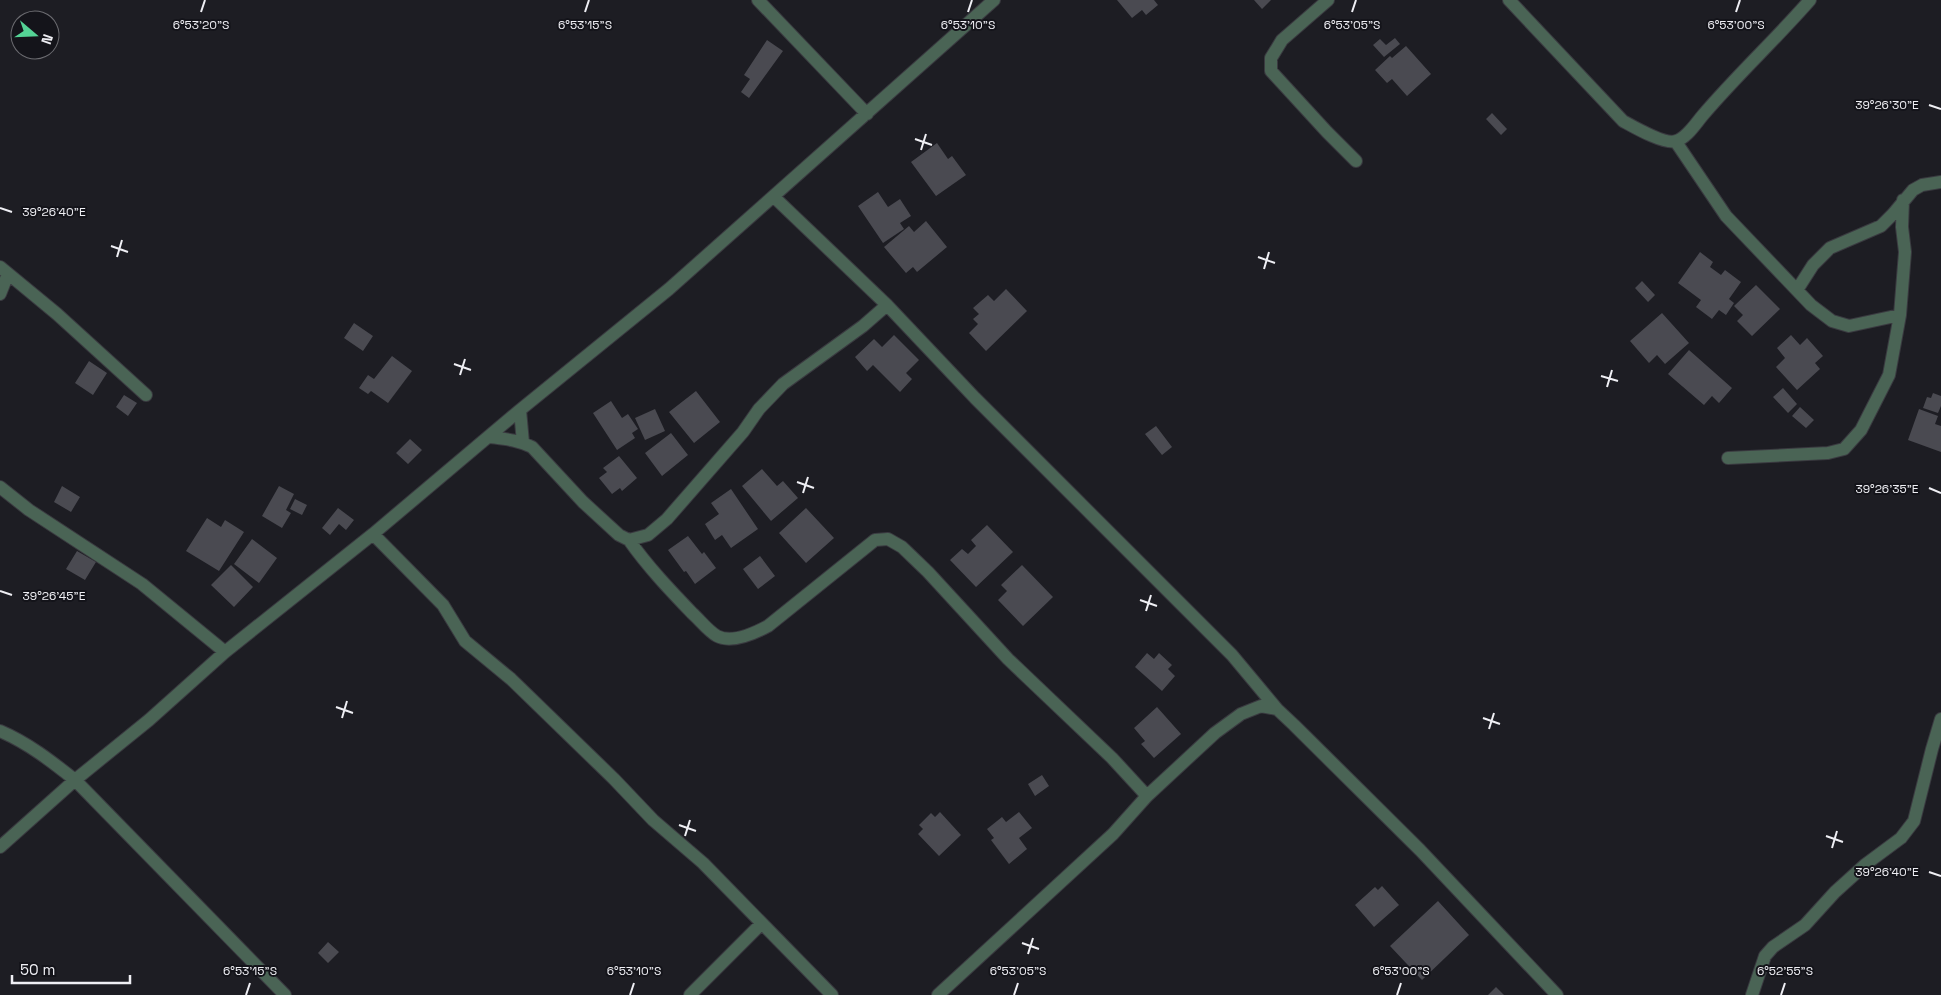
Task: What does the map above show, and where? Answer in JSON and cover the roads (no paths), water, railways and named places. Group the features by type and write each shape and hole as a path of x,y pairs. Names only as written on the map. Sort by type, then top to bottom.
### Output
{"street":[{"path":"758,0 867,114"},
{"path":"0,847 75,780 149,720 225,652 669,290 994,0"},
{"path":"1328,0 1282,40 1271,58 1271,71 1356,161"},
{"path":"1509,0 1623,121 1652,135 1676,142 1685,135 1810,0"},
{"path":"1676,142 1726,216 1811,305 1832,321 1849,326 1900,315"},
{"path":"1797,290 1813,265 1830,248 1880,226 1913,190 1922,185 1941,182"},
{"path":"774,197 888,305 975,398 1232,655 1277,709 1414,843 1557,995"},
{"path":"1728,458 1828,453 1844,449 1861,430 1889,375 1900,315 1905,252 1902,227 1903,200"},
{"path":"0,294 4,271"},
{"path":"4,271 93,346 146,395"},
{"path":"630,540 648,535 667,519 743,432 759,409 783,384 863,326 888,305"},
{"path":"520,410 523,443"},
{"path":"490,437 523,443 532,447 583,502 619,535 630,540 667,587 718,637 736,638 751,635 768,626 875,540 888,539 902,547 1008,659 1112,758 1147,796"},
{"path":"0,487 29,510 142,584 186,618 225,652"},
{"path":"372,534 442,605 465,640 511,679 614,779 653,820 703,863 832,995"},
{"path":"938,995 1112,834 1147,796 1215,733 1241,714 1261,706 1277,709"},
{"path":"1752,995 1765,956 1773,946 1805,925 1835,892 1866,864 1901,838 1914,821 1941,719"},
{"path":"0,731 13,736 46,757 75,780 285,995"},
{"path":"690,995 761,924"}]}
